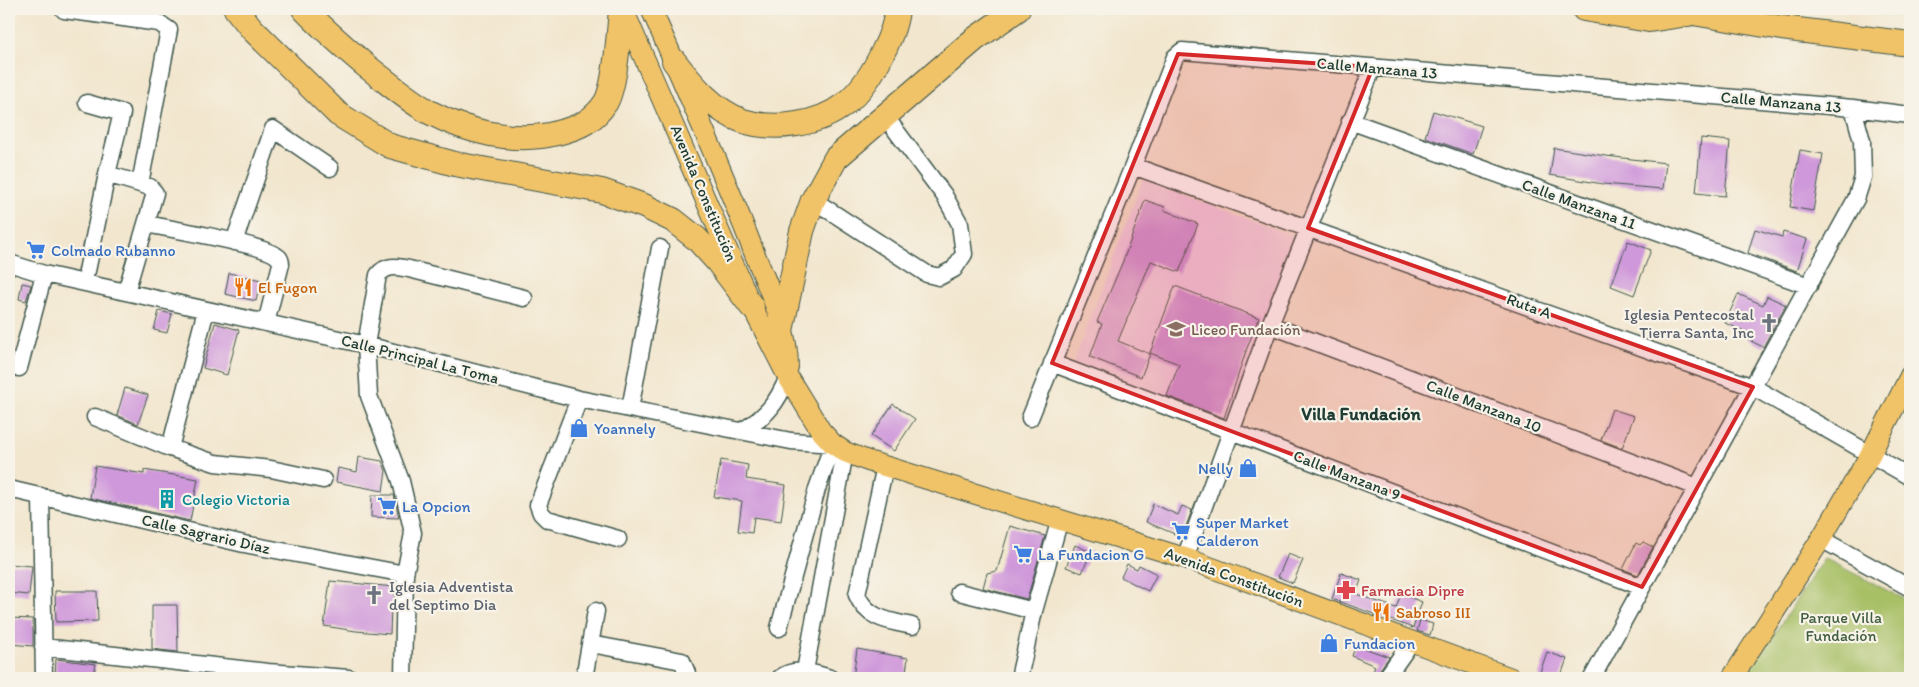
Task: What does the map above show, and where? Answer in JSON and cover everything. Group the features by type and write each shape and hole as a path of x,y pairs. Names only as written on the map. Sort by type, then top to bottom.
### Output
{"highway":[{"path":"236,9 252,29 338,114 390,146 455,164 602,191 644,206 673,220 696,239 717,261 752,307"},
{"path":"304,9 324,30 354,55 400,92 429,112 457,125 515,138 540,138 577,128 590,121 600,112 608,99 612,84 622,9"},
{"path":"674,61 695,88 719,107 742,120 768,126 797,123 822,117 844,105 860,90 891,36 897,9"},
{"path":"782,326 802,231 813,200 836,158 975,39 1018,9"},
{"path":"1584,9 1649,20 1681,11 1800,30 1910,44"}],"main road":[{"name":"Avenida Constitución","path":"622,9 752,307 788,377 821,431 839,448 885,466 1185,558 1511,678"},
{"name":"Avenida Constitución","path":"651,9 716,156 782,326 788,352 788,377"},
{"path":"1732,678 1820,539 1870,455 1910,376"}],"street":[{"path":"64,10 95,11 159,23 169,30 140,184"},
{"name":"Calle Manzana 13","path":"1030,418 1133,166 1175,57 1182,51 1853,108 1910,115"},
{"path":"1185,558 1270,325 1372,67"},
{"path":"87,103 122,113 87,271"},
{"path":"1592,678 1853,206 1863,177 1862,141 1853,108"},
{"path":"813,200 927,274 939,277 954,269 964,254 960,224 944,195 885,116"},
{"name":"Calle Manzana 11","path":"1350,121 1809,286"},
{"path":"234,242 273,129 330,168"},
{"name":"Ruta A","path":"1133,166 1753,386 1870,455 1910,476"},
{"path":"107,174 150,187 155,193 126,292"},
{"path":"146,224 234,242 272,253 279,257 281,264 266,323"},
{"path":"630,410 660,248"},
{"name":"Calle Principal La Toma","path":"9,263 44,274 366,345 579,399 791,441 839,448"},
{"path":"403,678 405,574 413,534 401,481 369,396 366,345 378,275 390,266 410,269 524,298"},
{"path":"19,368 44,274"},
{"path":"170,448 206,310"},
{"name":"Calle Manzana 10","path":"1270,325 1698,487"},
{"name":"Calle Manzana 9","path":"1052,363 1642,587"},
{"path":"742,431 758,422 769,411 780,396 788,377"},
{"path":"579,399 538,505 541,513 547,519 618,539"},
{"path":"95,417 170,448 216,463 271,469 323,480"},
{"path":"779,628 817,489 839,448"},
{"path":"805,671 839,448"},
{"path":"885,466 857,595 862,606 877,617 912,626"},
{"name":"Calle Sagrario Díaz","path":"9,489 244,544 405,574"},
{"path":"41,496 44,678"},
{"path":"1019,678 1034,611 1060,519"},
{"path":"1820,539 1910,588"},
{"path":"959,592 1034,611"},
{"path":"584,678 596,611"},
{"path":"1386,678 1412,641"},
{"path":"591,644 682,661 687,673 686,678"},
{"path":"43,647 268,675 349,678"},
{"path":"780,678 786,673 805,671 830,678"}],"highlighted area":[{"path":"1178,54 1373,67 1308,228 1753,387 1642,587 1052,363"}],"shaded area":[{"name":"Liceo Fundación","path":"1143,179 1300,238 1229,427 1072,367"}],"green space":[{"name":"Parque Villa Fundación","path":"1824,558 1910,602 1910,678 1745,678"}],"building":[{"path":"1433,111 1482,126 1473,154 1425,137"},
{"path":"1701,138 1730,141 1725,196 1696,193"},
{"path":"1554,148 1666,163 1663,189 1603,184 1550,175"},
{"path":"1800,150 1823,154 1813,211 1790,207"},
{"path":"1145,200 1165,207 1164,210 1198,224 1179,272 1151,261 1118,341 1150,354 1141,377 1090,357 1102,324 1097,322 1123,261"},
{"path":"1755,229 1782,237 1783,232 1807,239 1797,271 1748,253"},
{"path":"1628,241 1651,250 1634,295 1611,286"},
{"name":"El Fugon","path":"229,273 261,280 256,301 225,294"},
{"path":"22,283 31,285 26,301 19,299"},
{"path":"1175,286 1259,318 1224,418 1167,396 1179,364 1150,353"},
{"path":"1738,294 1763,305 1767,296 1786,305 1763,347 1747,339 1749,333 1725,323"},
{"path":"159,311 172,314 167,333 154,330"},
{"path":"215,323 239,330 227,375 203,368"},
{"path":"125,388 148,395 138,424 117,415"},
{"path":"893,404 915,419 894,451 871,436"},
{"path":"1612,409 1634,416 1622,448 1601,440"},
{"path":"359,457 382,461 386,471 383,491 336,482 338,468 357,472"},
{"path":"721,460 748,465 746,479 786,485 781,521 754,517 752,533 738,531 742,501 714,497"},
{"path":"95,466 144,474 144,470 198,479 190,521 90,498"},
{"name":"La Opcion","path":"372,495 394,495 399,518 371,517"},
{"name":"Super Market Calderon","path":"1153,504 1178,515 1182,506 1192,510 1182,537 1146,522"},
{"name":"La Fundacion G","path":"1010,526 1045,536 1027,599 983,588 987,573 997,571"},
{"path":"1643,542 1653,547 1638,575 1623,569 1636,543 1640,545"},
{"path":"1075,545 1091,552 1082,573 1066,567"},
{"path":"1288,554 1303,560 1293,583 1278,577"},
{"path":"9,564 32,566 29,595 9,593"},
{"path":"1127,564 1137,569 1139,565 1157,574 1148,591 1121,577"},
{"path":"1341,573 1361,580 1356,594 1396,608 1401,594 1422,602 1413,628 1332,599"},
{"path":"330,581 395,587 394,607 391,607 390,634 324,626"},
{"path":"55,591 97,591 98,621 56,622"},
{"path":"152,605 177,605 178,652 152,649"},
{"path":"9,618 33,619 33,646 9,644"},
{"path":"1420,620 1433,624 1430,635 1417,631"},
{"path":"1356,645 1389,657 1376,678 1371,678 1375,666 1352,656"},
{"path":"857,649 908,658 905,678 853,678"},
{"path":"1547,652 1567,659 1560,678 1538,678"},
{"path":"56,659 96,664 93,678 55,677"}],"place":[{"name":"Colmado Rubanno","path":"36,250"},
{"name":"El Fugon","path":"243,287"},
{"name":"Iglesia Pentecostal Tierra Santa, Inc","path":"1769,323"},
{"name":"Liceo Fundación","path":"1176,329"},
{"name":"Yoannely","path":"579,428"},
{"name":"Nelly","path":"1248,468"},
{"name":"Colegio Victoria","path":"167,499"},
{"name":"La Opcion","path":"387,506"},
{"name":"Super Market Calderon","path":"1181,531"},
{"name":"La Fundacion G","path":"1023,554"},
{"name":"Farmacia Dipre","path":"1346,590"},
{"name":"Iglesia Adventista del Septimo Dia","path":"374,595"},
{"name":"Sabroso III","path":"1381,612"},
{"name":"Fundacion","path":"1329,643"}],"district":[{"name":"Villa Fundación","path":"1361,414"}]}
